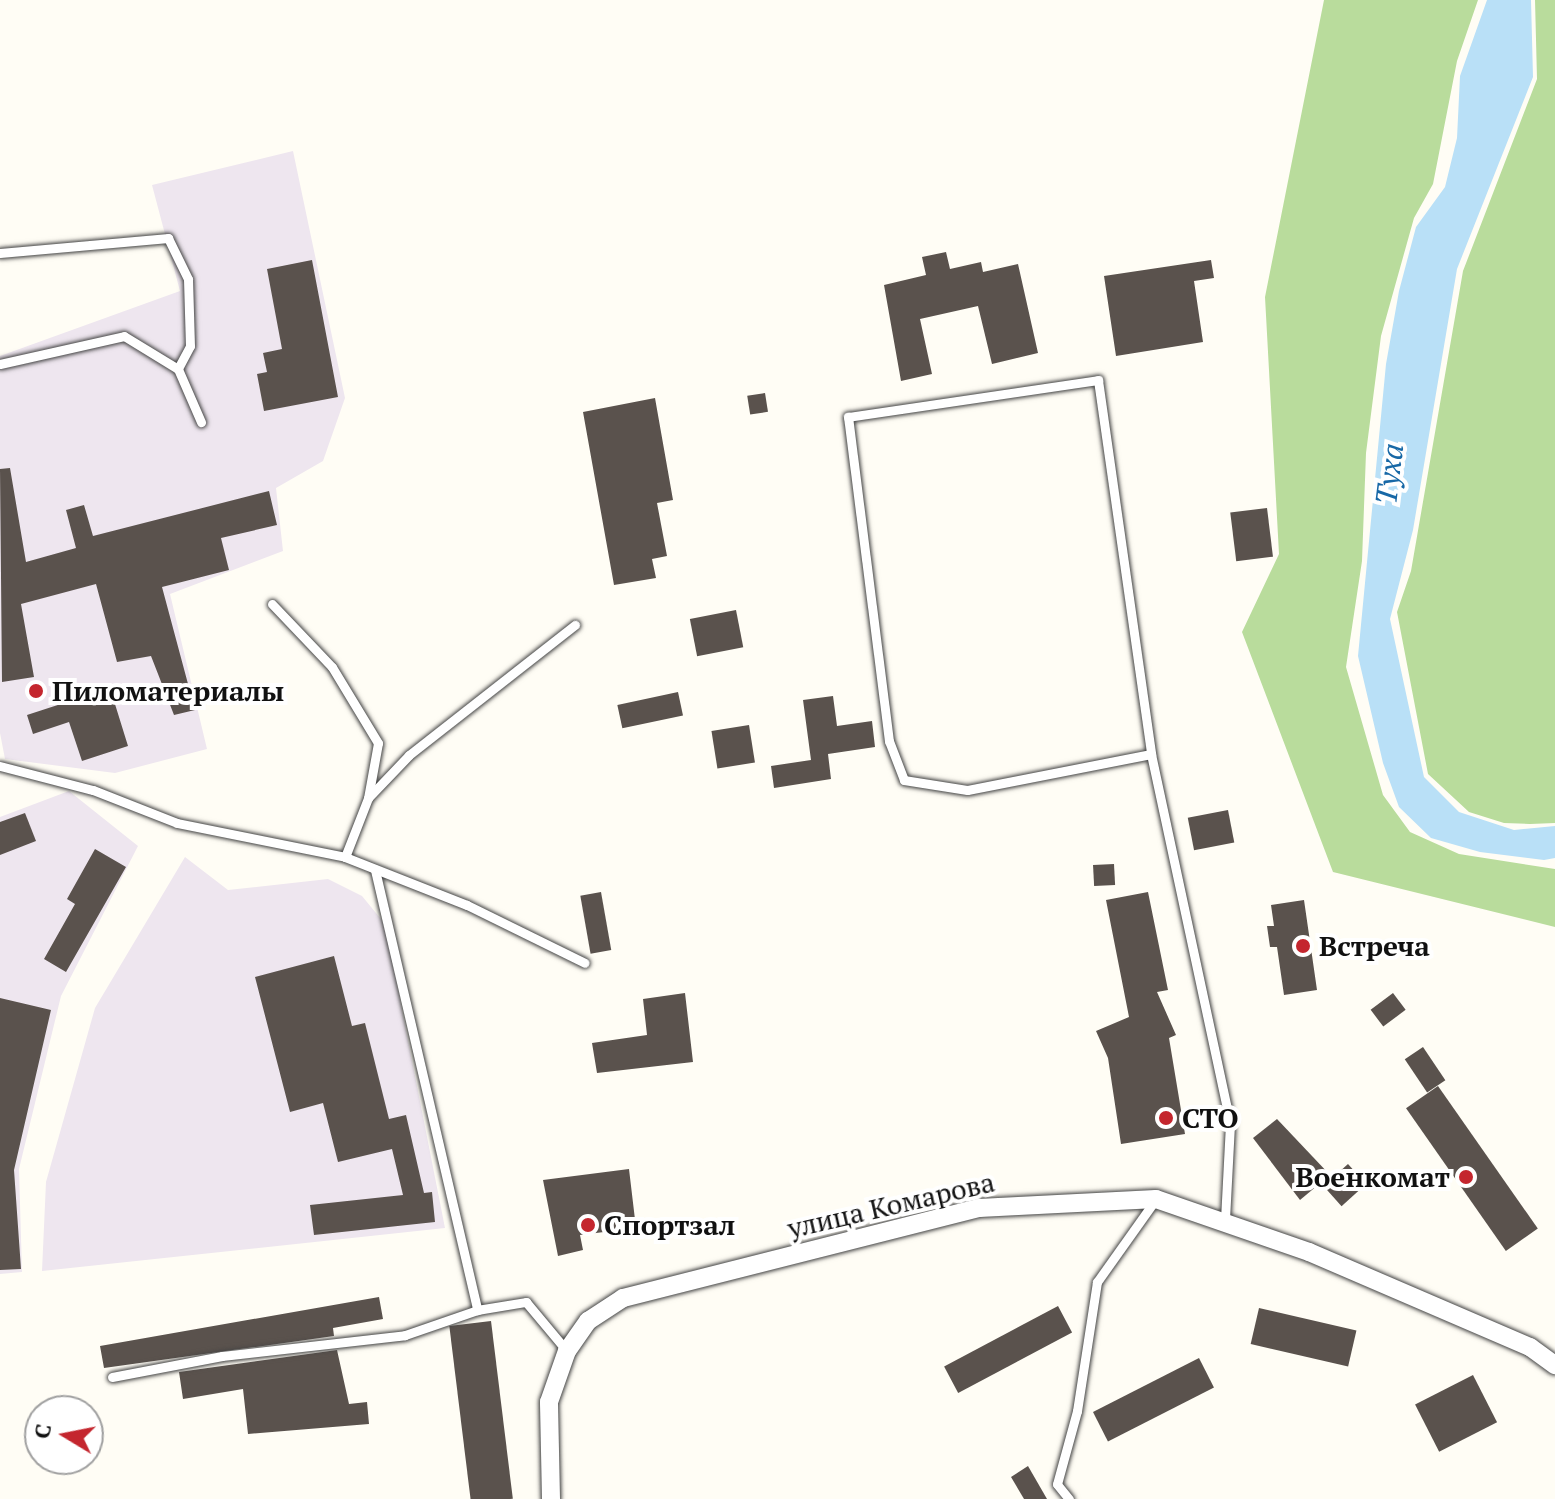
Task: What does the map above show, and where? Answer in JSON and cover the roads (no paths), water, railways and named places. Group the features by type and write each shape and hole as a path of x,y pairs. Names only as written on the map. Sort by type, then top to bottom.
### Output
{"street":[{"name":"улица Комарова","path":"551,1499 549,1402 567,1351 588,1321 623,1298 979,1208 1156,1199 1225,1220 1530,1347 1555,1365"}],"lane":[{"path":"0,253 168,238 188,279 190,346 178,369"},
{"path":"0,364 124,336 178,369 201,422"},
{"path":"1151,754 967,790 904,780 889,741 848,417 1098,380 1151,754 1230,1124 1225,1220"},
{"path":"272,604 332,667 378,743 368,798 345,857"},
{"path":"368,798 409,755 575,625"},
{"path":"0,766 93,790 177,823 345,857 467,905 585,963"},
{"path":"375,870 477,1310"},
{"path":"1069,1499 1057,1484 1077,1411 1097,1282 1156,1199"},
{"path":"112,1377 222,1356 405,1335 477,1310 526,1302 567,1351"}],"water":[{"name":"Туха","path":"1487,0 1531,0 1533,77 1457,269 1413,530 1390,619 1424,777 1459,812 1514,830 1555,826 1555,858 1544,860 1480,852 1431,838 1399,807 1383,763 1358,656 1386,364 1399,291 1416,227 1445,187 1457,138 1460,76"}],"place":[{"name":"Пиломатериалы","path":"36,691"},
{"name":"Встреча","path":"1303,946"},
{"name":"СТО","path":"1166,1118"},
{"name":"Военкомат","path":"1466,1177"},
{"name":"Спортзал","path":"588,1225"}]}
